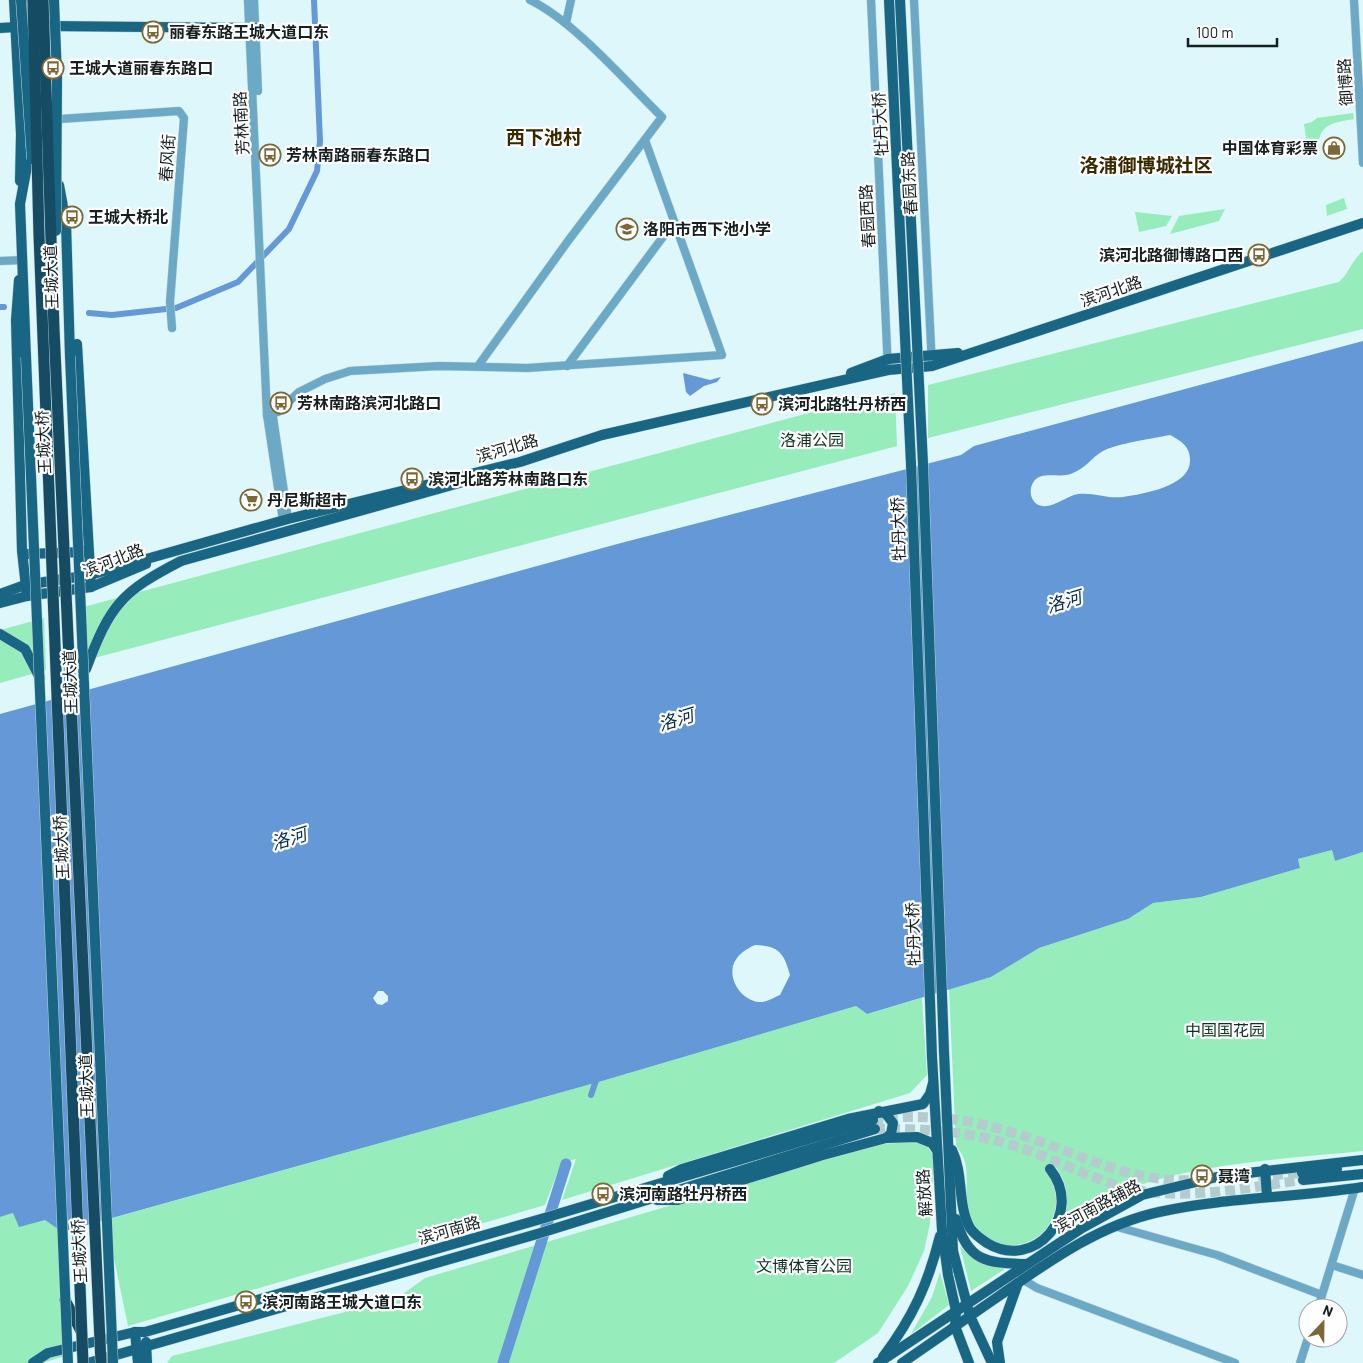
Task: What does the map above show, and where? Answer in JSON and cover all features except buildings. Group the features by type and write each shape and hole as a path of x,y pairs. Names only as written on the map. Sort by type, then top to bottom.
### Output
{"highway":[{"name":"王城大道","path":"33,0 39,235 49,330"},
{"name":"王城大道","path":"43,0 49,330"},
{"name":"王城大桥","path":"49,330 83,1363"},
{"name":"王城大桥","path":"49,330 100,1363"},
{"path":"99,1332 111,1297"},
{"path":"66,1300 81,1331"}],"main road":[{"name":"王城大道","path":"23,260 20,204 30,156 27,0"},
{"name":"王城大道","path":"47,0 53,23 51,93 53,156 66,223 70,356 86,668 114,1363"},
{"path":"49,330 57,77 55,0"},
{"path":"55,0 53,23 60,118 62,199"},
{"name":"牡丹大桥","path":"889,0 910,454 932,1057"},
{"name":"牡丹大桥","path":"900,0 923,464 944,1052"},
{"path":"17,1 39,235"},
{"path":"17,1 16,24 21,134 20,204"},
{"path":"0,21 16,24 252,25"},
{"path":"0,28 16,24"},
{"path":"51,93 60,118"},
{"path":"21,134 30,106"},
{"path":"21,226 35,213 56,215 66,223"},
{"name":"滨河北路","path":"0,594 90,575 285,520 520,462 602,435 817,385 983,350 1363,222"},
{"path":"67,251 74,294 91,587"},
{"path":"23,260 42,681 68,1363"},
{"path":"23,260 17,290 16,320 22,551 26,590"},
{"name":"滨河北路","path":"817,385 888,359 932,360"},
{"path":"86,668 101,628 121,599 150,577 182,561 351,512 462,484 520,462"},
{"path":"22,551 30,556 83,552 89,548"},
{"name":"滨河北路","path":"0,603 26,590 91,587 176,550"},
{"path":"0,634 24,648 42,681"},
{"name":"解放路","path":"944,1052 953,1251 970,1316 992,1363"},
{"name":"解放路","path":"932,1057 942,1230 948,1275 956,1311 955,1326"},
{"path":"876,1120 923,1104 930,1094 933,1083"},
{"path":"876,1120 886,1114 893,1123 891,1134 886,1138"},
{"name":"滨河南路","path":"33,1363 48,1353 140,1332 567,1212 640,1190 682,1169 876,1120"},
{"name":"滨河南路","path":"88,1363 538,1234 644,1201 876,1120"},
{"path":"644,1201 678,1200 823,1155 886,1138 917,1137 932,1143 936,1149"},
{"path":"949,1144 959,1167 964,1214 971,1229 981,1239 997,1249 1014,1251 1030,1248 1043,1241 1052,1231 1063,1201 1062,1189 1050,1169"},
{"name":"滨河南路辅路","path":"878,1363 1082,1228 1142,1196 1221,1176 1265,1169 1363,1160"},
{"path":"1363,1166 1303,1177 1363,1174"},
{"path":"1265,1169 1268,1196"},
{"name":"滨河南路辅路","path":"902,1363 1020,1281 1090,1237 1114,1226 1158,1212 1268,1196 1359,1188"},
{"path":"952,1203 962,1239 971,1251 981,1258 993,1262 1028,1264"},
{"path":"878,1363 913,1313 931,1273 942,1230"},
{"path":"1000,1363 997,1342 1020,1281"},
{"path":"955,1326 969,1363"},
{"path":"140,1332 147,1363"},
{"path":"138,1363 142,1347"}],"street":[{"name":"芳林南路","path":"248,0 252,25 270,415"},
{"name":"芳林南路","path":"252,25 254,0"},
{"path":"478,366 662,117 566,23 545,7 530,0"},
{"path":"566,23 571,0"},
{"name":"春园西路","path":"872,0 888,370"},
{"name":"春园东路","path":"914,0 932,360"},
{"name":"御博路","path":"1354,0 1363,164"},
{"name":"春风街","path":"60,118 179,111 184,118 170,302 172,328"},
{"path":"285,520 270,415 299,392 325,379 350,371 478,366 527,368 722,355 645,140"},
{"path":"567,366 674,222"},
{"path":"0,261 23,260"},
{"path":"1321,1298 1359,1188"},
{"path":"1114,1226 1217,1255 1322,1295"},
{"path":"1332,1265 1363,1275"},
{"path":"1020,1281 1234,1363"},
{"path":"1300,1363 1305,1348"}],"green space":[{"path":"1353,113 1354,119 1334,123 1324,129 1321,133 1318,148 1308,152 1304,124 1312,122 1317,118"},
{"path":"1344,198 1347,209 1327,216 1326,205"},
{"path":"1225,209 1219,221 1170,234 1179,216"},
{"path":"1135,212 1172,216 1166,226 1139,232"},
{"path":"1363,251 1363,329 928,438 928,385 1339,282"},
{"name":"洛浦公园","path":"895,393 897,446 79,662 76,609 805,414"},
{"path":"44,618 46,670 0,683 0,630"},
{"name":"中国国花园","path":"1332,850 1335,861 1363,852 1363,1151 1230,1165 1152,1181 1111,1198 1073,1222 1050,1240 1061,1222 1067,1203 1065,1185 1055,1166 1046,1172 1055,1191 1055,1209 1049,1224 1038,1236 1024,1243 1007,1245 990,1240 975,1226 968,1211 965,1162 956,1145 949,989 991,977 1039,948 1128,919 1153,903 1201,897 1300,868 1298,859"},
{"path":"922,998 927,1075 910,1093 562,1200 576,1159 561,1163 545,1205 128,1326 106,1220 602,1081 856,1006 867,1014"},
{"name":"文博体育公园","path":"917,1141 927,1145 934,1157 930,1223 924,1251 908,1286 878,1333 834,1363 167,1363 172,1356 396,1299 425,1278 875,1145"},
{"path":"13,1213 45,1220 62,1232 68,1355 42,1363 0,1363 0,1217"},
{"path":"960,1246 981,1263 1008,1267 971,1291"},
{"path":"940,1272 949,1305 911,1334 932,1297"}],"water":[{"name":"洛河","path":"1363,341 1363,852 1335,861 1332,850 1298,859 1300,868 1201,897 1153,903 1128,919 1039,948 991,977 867,1014 856,1006 602,1081 62,1232 45,1220 19,1227 13,1213 0,1217 0,714 621,543 961,455 974,446","holes":["1170,435 1187,448 1190,460 1188,469 1183,476 1165,487 1123,497 1078,494 1056,504 1046,506 1037,504 1032,498 1032,484 1039,477 1069,474 1078,471 1099,453 1109,448","755,945 770,947 783,956 790,975 780,995 761,1002 749,999 739,990 733,979 732,972 734,962 742,953","378,991 383,991 388,996 388,1001 382,1005 377,1004 373,998"]},
{"path":"683,373 710,380 721,377 717,382 704,386 690,396 686,392"}],"waterway":[{"path":"176,308 238,282 289,229 317,171 320,141 314,0"},
{"path":"89,313 112,315 166,309"},
{"path":"591,1095 598,1075"},
{"path":"503,1363 566,1164"}],"tunnel":[{"path":"873,1120 931,1117 970,1122 1027,1137 1128,1172 1170,1180 1192,1180"},
{"path":"875,1129 933,1130 990,1139 1027,1150 1113,1184 1141,1191 1181,1194 1202,1193 1303,1180"},
{"path":"1258,1176 1302,1173"}],"place":[{"name":"丽春东路王城大道口东","path":"153,32"},
{"name":"王城大道丽春东路口","path":"53,68"},
{"name":"中国体育彩票","path":"1334,148"},
{"name":"芳林南路丽春东路口","path":"270,155"},
{"name":"王城大桥北","path":"72,217"},
{"name":"洛阳市西下池小学","path":"627,229"},
{"name":"滨河北路御博路口西","path":"1259,255"},
{"name":"芳林南路滨河北路口","path":"281,403"},
{"name":"滨河北路牡丹桥西","path":"762,404"},
{"name":"滨河北路芳林南路口东","path":"412,479"},
{"name":"丹尼斯超市","path":"251,500"},
{"name":"聂湾","path":"1202,1176"},
{"name":"滨河南路牡丹桥西","path":"603,1194"},
{"name":"滨河南路王城大道口东","path":"246,1302"}],"district":[{"name":"西下池村","path":"544,137"},
{"name":"洛浦御博城社区","path":"1146,165"}]}
